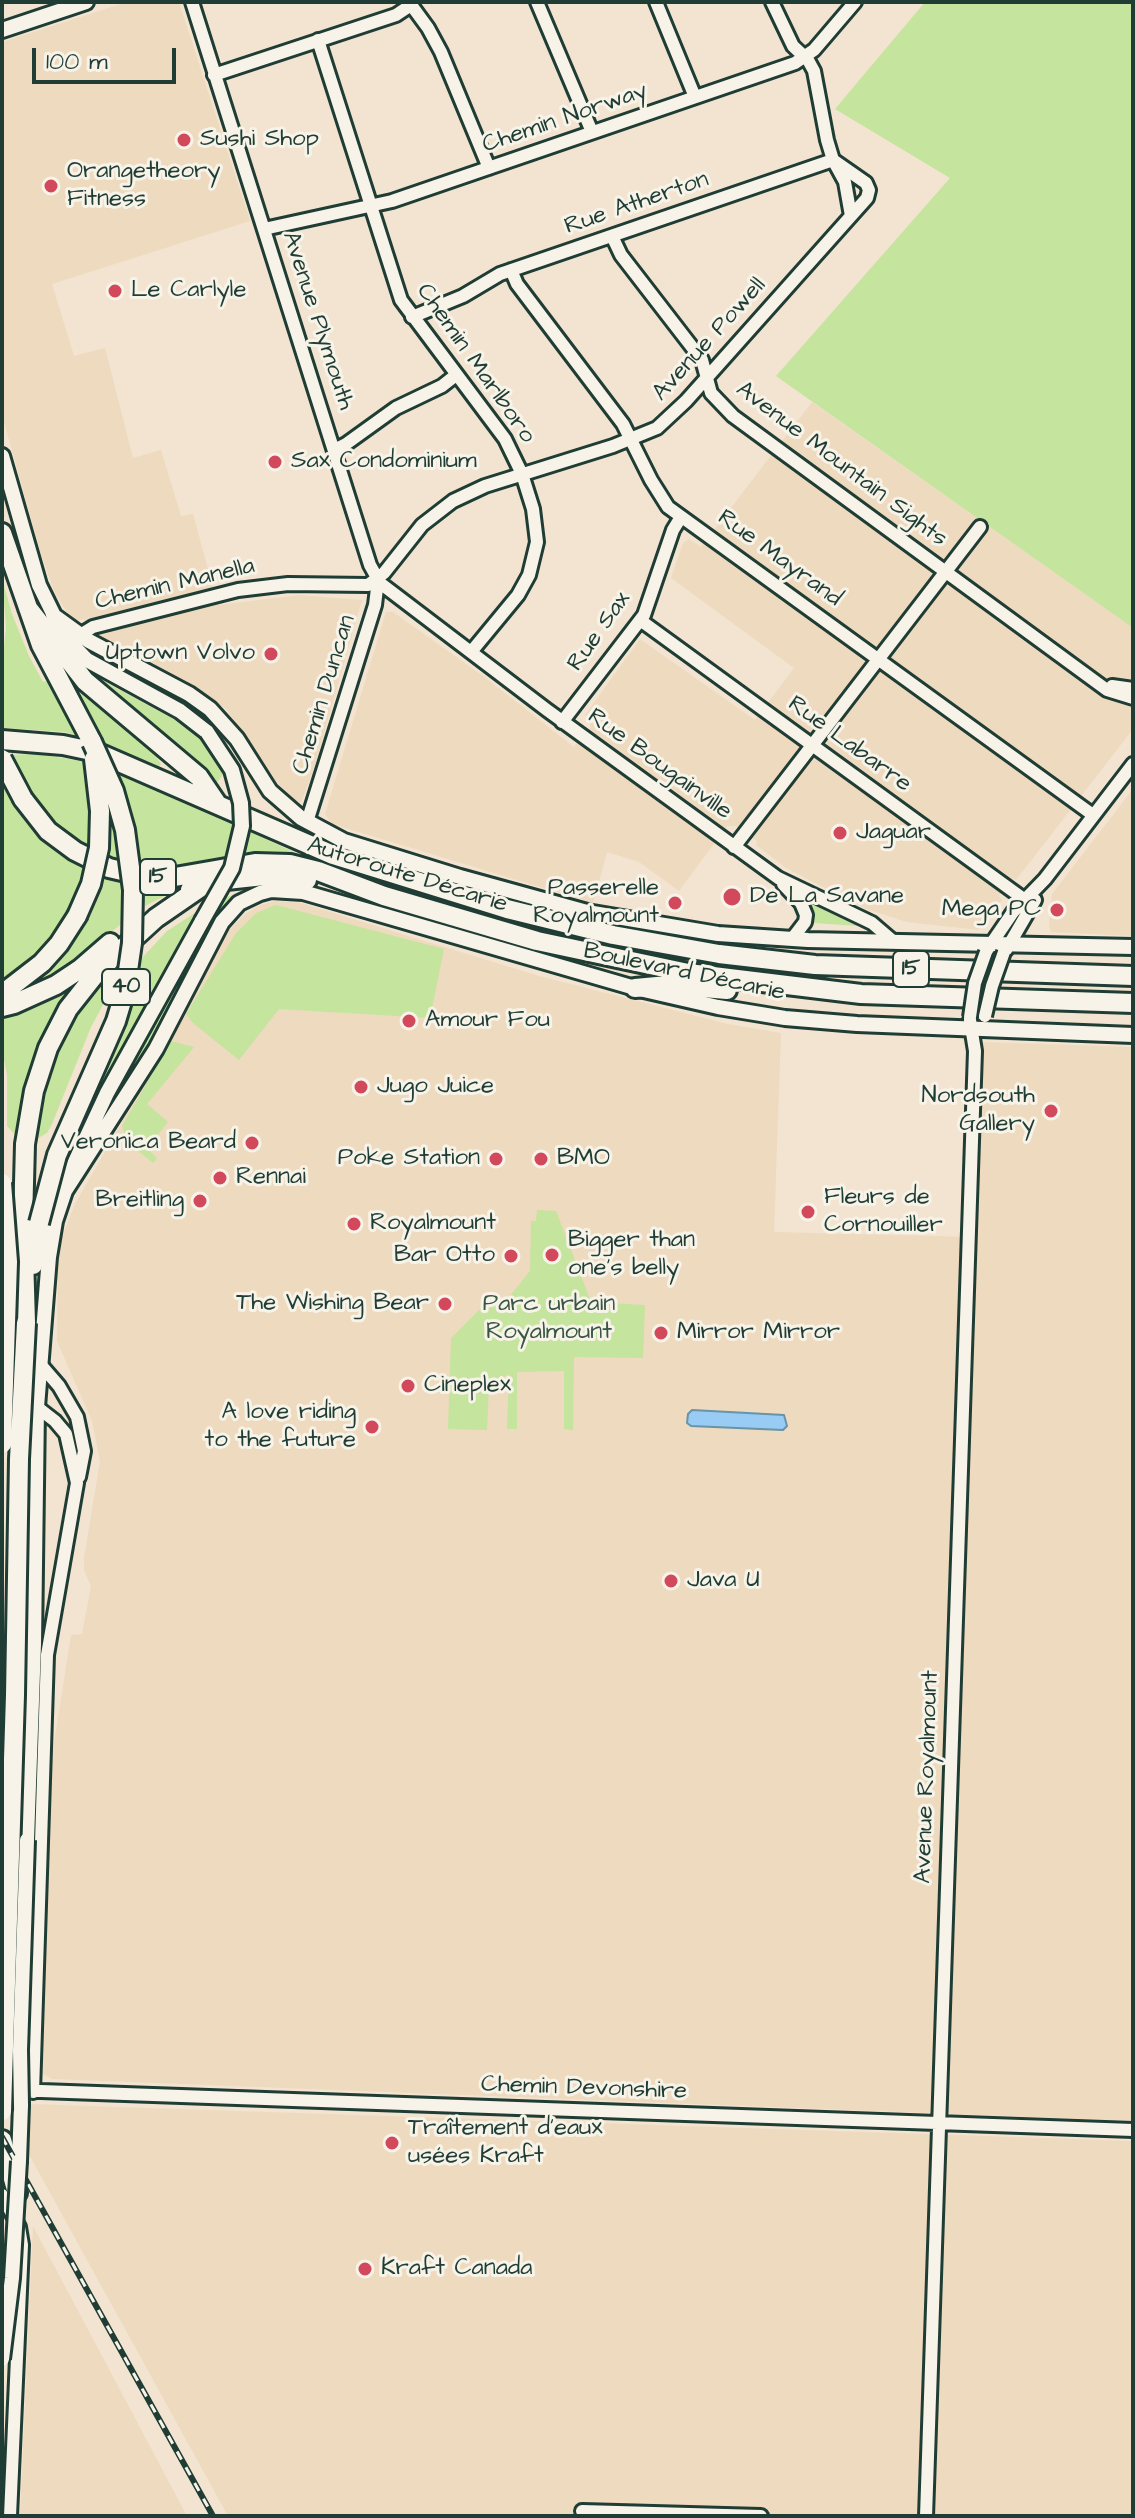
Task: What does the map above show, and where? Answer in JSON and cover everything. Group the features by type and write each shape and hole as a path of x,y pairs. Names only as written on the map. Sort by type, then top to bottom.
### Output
{"highway":[{"name":"15","path":"2,533 28,608 61,654 100,695 199,777 216,802"},
{"name":"40","path":"2,2121 18,1485 26,1323 47,1186 62,1141 112,1032 125,991 134,903 129,852 118,803 92,742 51,666 28,608"},
{"name":"Autoroute Décarie","path":"2,740 63,745 96,752 216,802 305,844 367,866 560,923 673,947 815,965 1133,976"},
{"path":"2,749 24,742"},
{"path":"2,994 42,963 59,944 77,916 94,876 100,837 100,803 92,742"},
{"name":"Autoroute Décarie","path":"2,759 23,799 48,831 99,864 125,873 175,877 244,865 279,863 318,871 384,896 581,953 753,983 889,995 1133,1003"},
{"path":"2,1007 56,985 80,969 152,907 201,887 236,878 276,876 384,896"},
{"path":"26,1323 24,1173 29,1118 48,1048 82,990 135,936 201,887"},
{"path":"635,988 668,985 730,990 753,983"},
{"path":"2,1183 8,1262 2,1444"},
{"path":"2,2140 9,2194"}],"main road":[{"path":"2,30 84,2"},
{"path":"2,456 36,576 64,636 87,660 180,711 207,732 232,770 241,803 242,826 232,868 112,1083 69,1172 65,1191"},
{"name":"Boulevard Décarie","path":"53,615 80,635 189,694 210,709 237,739 270,791 284,806 307,822 359,846 587,912 718,934 998,947 1133,947"},
{"name":"Boulevard Décarie","path":"2,2359 12,2278 9,2194 20,2133 37,1407 51,1239 65,1191 156,1049 222,922 239,903 260,893 282,889 303,892 635,988 718,1007 785,1018 1133,1035"},
{"path":"2,1399 37,1407"},
{"path":"2,1593 18,1593 34,1603"}],"street":[{"name":"Avenue Plymouth","path":"192,2 370,565 391,594 515,686"},
{"path":"537,2 592,132"},
{"path":"656,2 695,97"},
{"path":"772,2 793,46 813,67 833,160 845,182 851,216"},
{"name":"Chemin Norway","path":"264,229 370,206 791,65 805,57 855,2"},
{"path":"214,75 396,15 410,4 441,52 489,168"},
{"name":"Chemin Marlboro","path":"318,40 397,292 412,317 501,434 522,474 536,523 533,564 518,595 471,652"},
{"name":"Avenue Powell","path":"378,580 414,534 439,510 476,490 631,439 653,430 670,418 867,198 868,188 864,182 833,160"},
{"name":"Rue Atherton","path":"412,317 460,298 511,270 833,160"},
{"name":"Avenue Mountain Sights","path":"612,236 621,255 702,360 711,393 733,416 1112,694 1133,698"},
{"name":"Rue Mayrand","path":"511,270 517,284 615,411 660,497 681,517 1093,815"},
{"path":"334,450 390,412 442,386 456,375"},
{"name":"Rue Sax","path":"562,722 649,605 673,530 681,517"},
{"path":"734,847 980,527"},
{"name":"Chemin Manella","path":"80,635 93,627 238,590 297,584 361,587 378,580"},
{"name":"Chemin Duncan","path":"307,822 375,605 378,580"},
{"name":"Rue Labarre","path":"640,620 1028,902"},
{"name":"Avenue Mountain Sights","path":"1097,682 1133,689"},
{"name":"Rue Bougainville","path":"515,686 778,878 872,923 893,941"},
{"name":"Avenue Royalmount","path":"926,2516 976,1028 973,991 1028,902 1133,764"},
{"name":"Rue Bougainville","path":"778,878 801,903 806,915 805,922 792,939"},
{"path":"33,2092 47,1655 84,1451 77,1417 56,1381 40,1364"},
{"path":"37,1407 66,1434 77,1483"},
{"path":"2,1932 37,1932"},
{"name":"Chemin Devonshire","path":"2,2085 12,2090 33,2092 1133,2130"},
{"path":"9,2194 22,2245 10,2516"},
{"path":"2,2229 14,2235 22,2245"},
{"path":"582,2511 761,2516"}],"shaded area":[{"path":"127,2 179,2 250,221 52,284 74,356 105,348 133,458 161,450 181,516 193,514 218,605 300,595 362,600 313,772 301,802 296,803 279,785 226,709 195,689 109,644 84,619 76,621 66,611 54,591 41,554 2,415 2,42"},
{"path":"812,402 1133,628 1133,729 1016,880 1010,878 999,896 1002,900 979,930 907,922 866,909 786,868 736,826 727,826 679,891 639,862 607,852 593,903 332,824 325,814 386,612 393,612 483,676 574,747 591,727 585,715 640,639 755,720 794,668 671,578 683,543 689,539 701,547"},
{"path":"1133,789 1133,936 1051,932 1052,894"},
{"path":"276,901 301,903 539,976 728,1024 781,1033 774,1232 973,1237 982,1042 1133,1047 1133,2121 52,2079 43,2074 51,1763 71,1635 82,1634 91,1586 84,1570 84,1558 100,1461 92,1421 57,1341 58,1267 62,1237 75,1204 228,931 245,914 260,905"},
{"path":"29,2104 1133,2141 1133,2516 228,2516 27,2151"},
{"path":"33,2226 187,2516 20,2516"}],"green space":[{"path":"925,2 1133,2 1133,628 776,376 950,178 835,109"},
{"path":"2,578 12,614 43,682 70,676 91,701 153,752 161,764 159,767 109,746 64,732 3,728 2,668 6,627"},
{"path":"79,664 96,677 192,729 212,751 224,773 216,784 154,734"},
{"path":"35,754 76,760 123,773 300,855 299,860 140,870 111,862 66,838 33,801 10,755"},
{"path":"2,783 39,833 87,867 68,917 57,936 23,969 2,983"},
{"path":"104,875 124,880 126,920 81,957 42,983 20,993 18,989 94,900"},
{"path":"144,883 181,883 182,887 145,906"},
{"path":"233,895 235,899 214,921 153,1040 112,1107 108,1105 223,898"},
{"path":"808,899 860,924 859,926 810,921"},
{"path":"276,905 444,949 430,1018 279,1009 239,1060 186,1014 236,933 256,913"},
{"path":"201,909 124,1049 100,1085 126,1024 142,958 167,931"},
{"path":"122,954 118,977 91,1027 52,1124 47,1133 33,1141 44,1075 82,999"},
{"path":"72,981 78,985 18,1138 7,1126 2,1018"},
{"path":"171,1041 194,1047 147,1104 168,1122 147,1148 157,1158 153,1163 127,1142 122,1126"},
{"name":"Parc urbain Royalmount","path":"537,1210 556,1211 591,1302 645,1305 643,1358 574,1357 573,1430 564,1429 564,1371 517,1372 517,1429 507,1429 509,1374 489,1385 487,1430 448,1429 451,1338 484,1305 505,1302 530,1271 531,1221 536,1221"}],"water":[{"path":"692,1410 784,1415 787,1426 783,1430 691,1426 687,1423"}],"railway":[{"path":"2,2137 213,2516"}],"place":[{"name":"Sushi Shop","path":"184,140"},
{"name":"Orangetheory Fitness","path":"51,186"},
{"name":"Le Carlyle","path":"115,291"},
{"name":"Sax Condominium","path":"275,462"},
{"name":"Uptown Volvo","path":"271,654"},
{"name":"Jaguar","path":"840,833"},
{"name":"De La Savane","path":"732,897"},
{"name":"Passerelle Royalmount","path":"675,903"},
{"name":"Mega PC","path":"1057,910"},
{"name":"Amour Fou","path":"409,1021"},
{"name":"Jugo Juice","path":"361,1087"},
{"name":"Nordsouth Gallery","path":"1051,1111"},
{"name":"Veronica Beard","path":"252,1143"},
{"name":"Poke Station","path":"496,1159"},
{"name":"BMO","path":"541,1159"},
{"name":"Rennai","path":"220,1178"},
{"name":"Breitling","path":"200,1201"},
{"name":"Fleurs de Cornouiller","path":"808,1212"},
{"name":"Royalmount","path":"354,1224"},
{"name":"Bigger than one's belly","path":"552,1255"},
{"name":"Bar Otto","path":"511,1256"},
{"name":"The Wishing Bear","path":"445,1304"},
{"name":"Mirror Mirror","path":"661,1333"},
{"name":"Cineplex","path":"408,1386"},
{"name":"A love riding to the future","path":"372,1427"},
{"name":"Java U","path":"671,1581"},
{"name":"Traîtement d'eaux usées Kraft","path":"392,2143"},
{"name":"Kraft Canada","path":"365,2269"}]}
